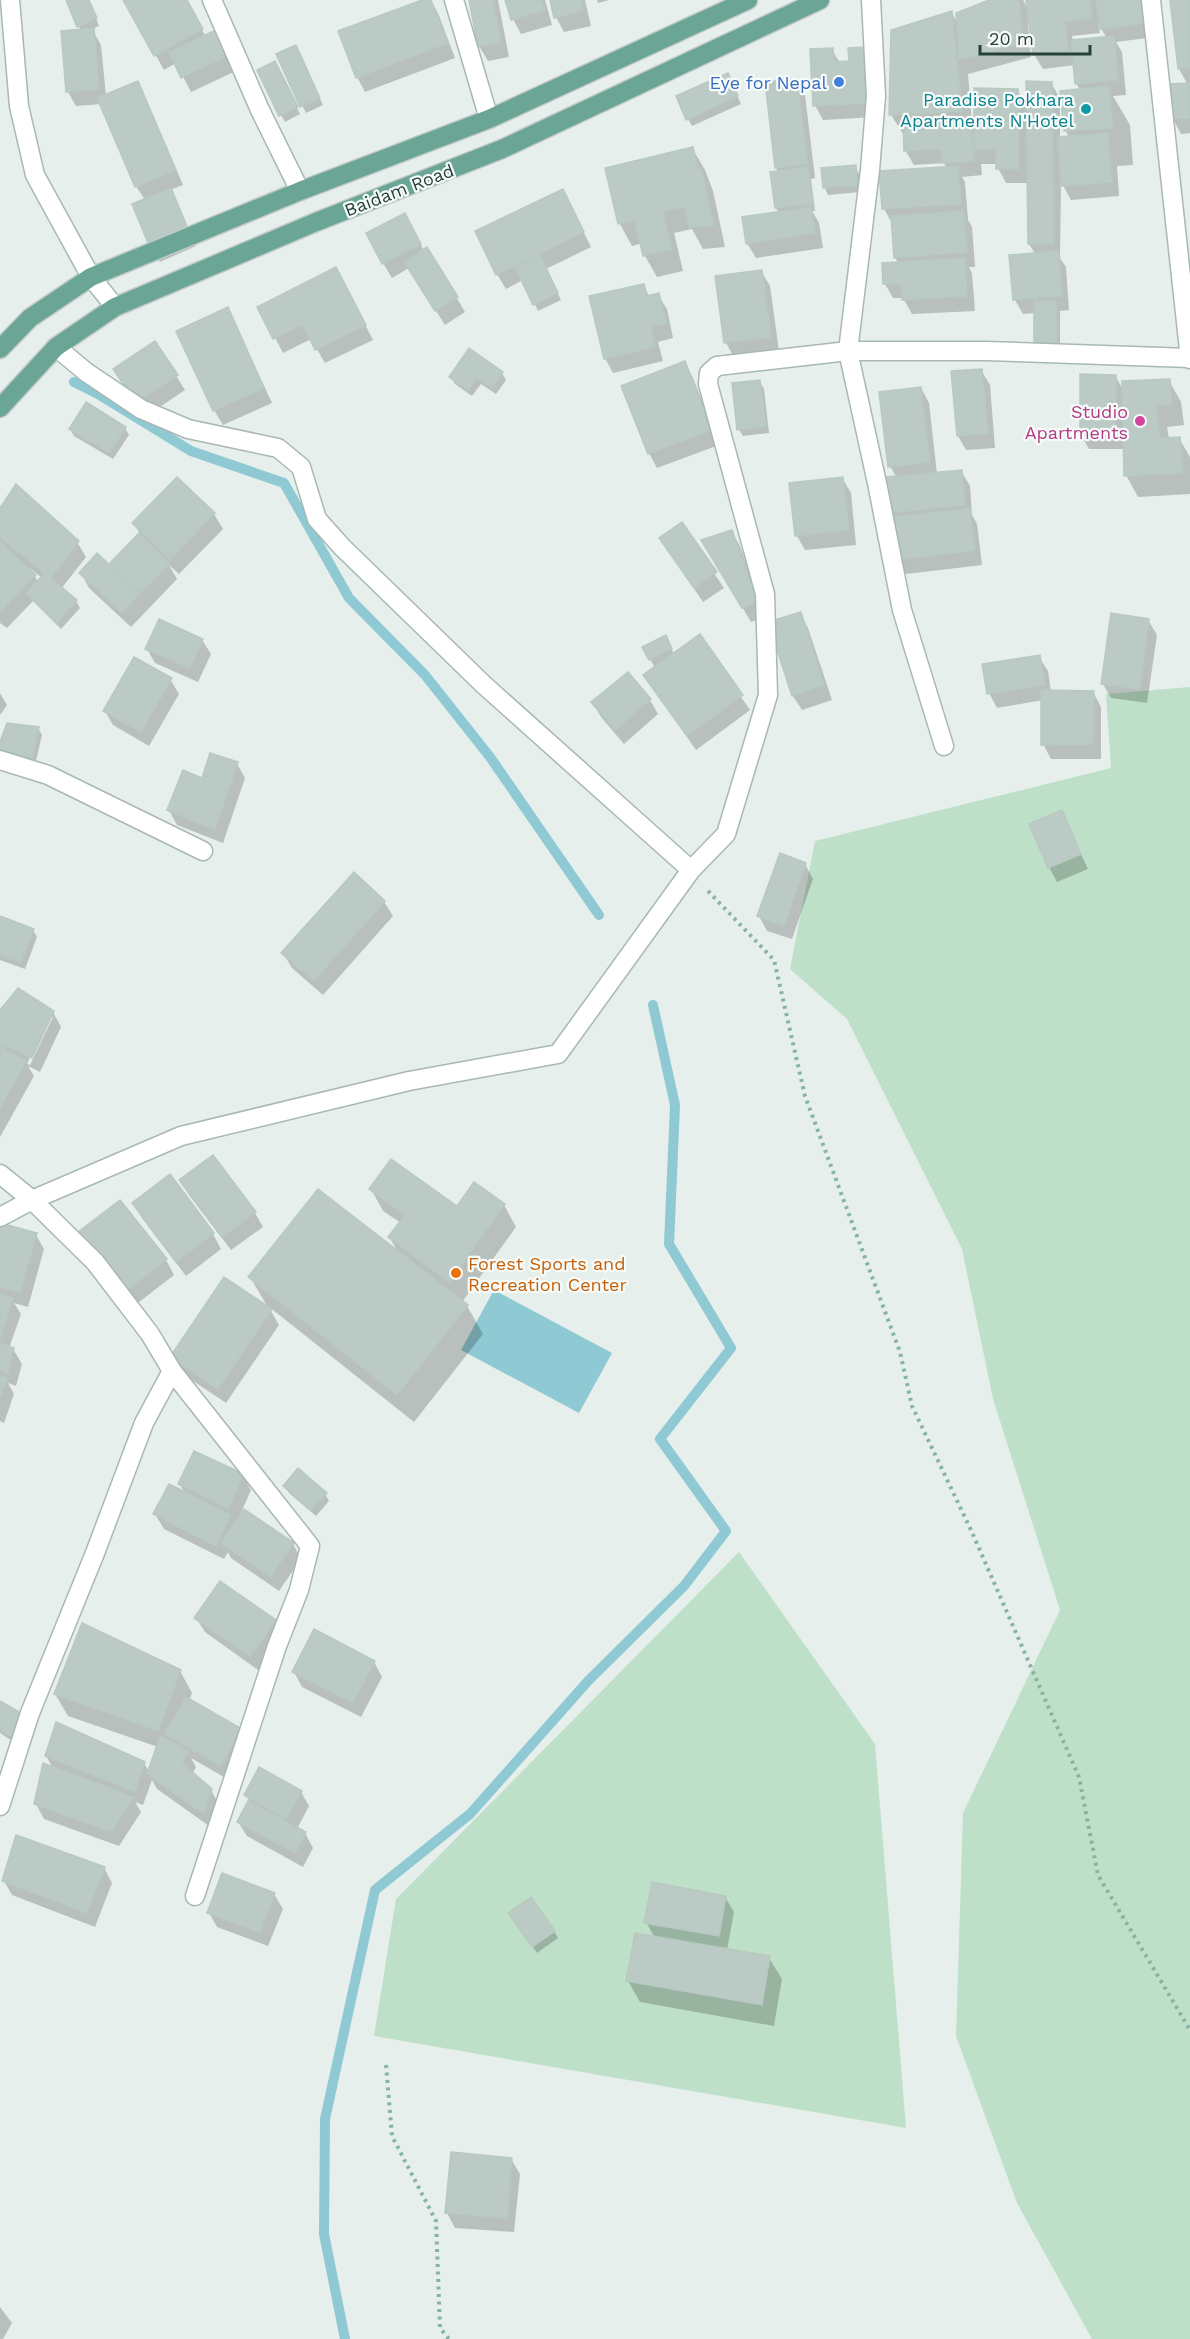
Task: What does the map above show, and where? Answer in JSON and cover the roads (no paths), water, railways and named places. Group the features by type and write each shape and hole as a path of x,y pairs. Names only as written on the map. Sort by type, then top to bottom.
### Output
{"main road":[{"name":"Baidam Road","path":"0,349 30,318 91,277 300,191 489,119 748,0"},
{"name":"Baidam Road","path":"0,408 56,347 115,307 316,222 502,149 820,0"}],"street":[{"path":"10,0 20,106 35,175 91,277 115,307"},
{"path":"212,0 260,110 300,191"},
{"path":"454,0 489,119"},
{"path":"872,0 876,96 870,170 848,351 878,483 902,610 944,746"},
{"path":"0,1217 32,1200 181,1136 409,1082 558,1054 691,870 726,834 768,695 765,594 708,384 709,373 717,366 848,351 986,351 1190,358 1151,0"},
{"path":"56,347 86,372 141,409 188,429 278,448 301,467 317,519 342,547 484,685 691,870"},
{"path":"0,760 48,775 203,851"},
{"path":"0,1174 32,1200 95,1262 150,1335 172,1371 310,1546 299,1590 277,1646 195,1896"},
{"path":"0,1806 30,1713 95,1553 144,1423 172,1371"}],"water":[{"path":"494,1290 612,1353 579,1413 461,1350"}],"waterway":[{"path":"74,382 98,394 191,451 284,483 349,598 425,675 490,757 599,915"},
{"path":"345,2339 324,2234 325,2119 375,1890 470,1814 588,1681 684,1586 726,1531 660,1439 731,1348 669,1244 675,1105 653,1005"}],"place":[{"name":"Eye for Nepal","path":"839,82"},
{"name":"Paradise Pokhara Apartments N'Hotel","path":"1086,109"},
{"name":"Studio Apartments","path":"1140,421"},
{"name":"Forest Sports and Recreation Center","path":"456,1273"}]}
